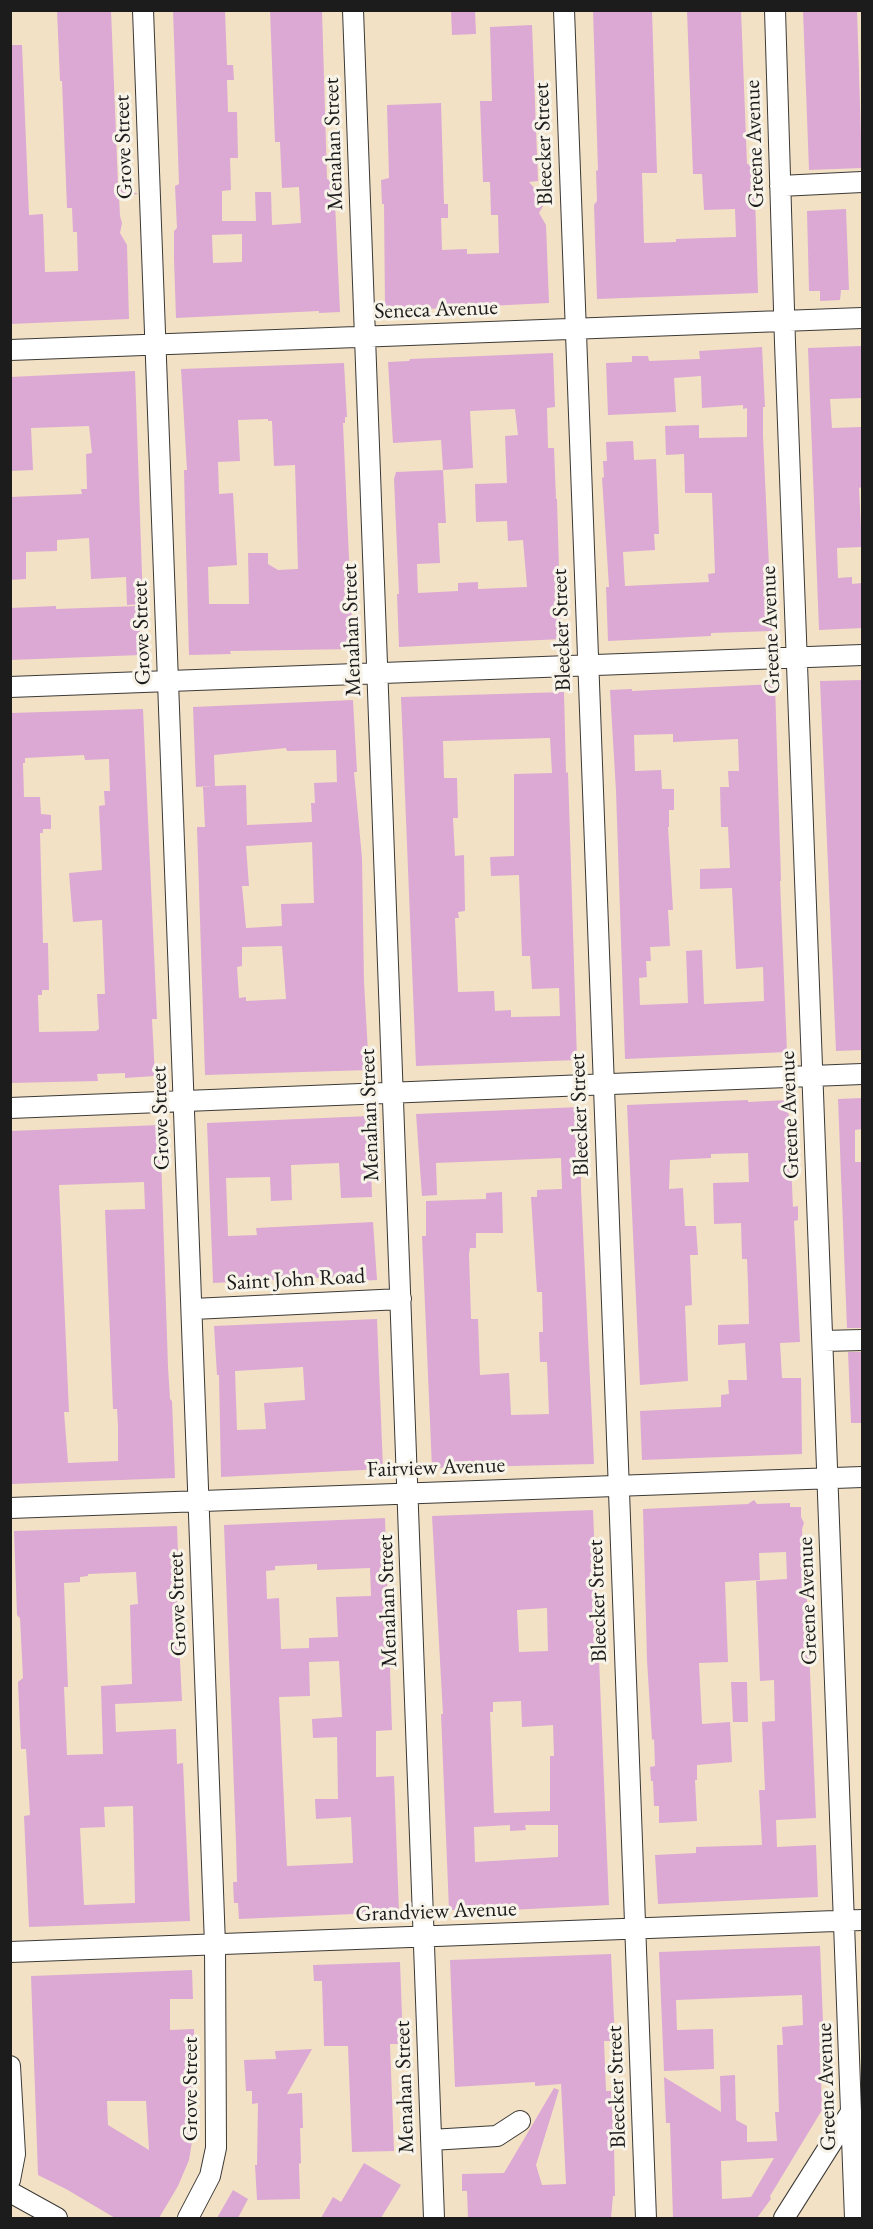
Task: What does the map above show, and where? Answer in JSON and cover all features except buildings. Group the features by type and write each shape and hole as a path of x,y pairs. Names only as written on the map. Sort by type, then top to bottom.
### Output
{"street":[{"name":"Grove Street","path":"143,10 215,1944 216,2148 210,2176 188,2218"},
{"name":"Menahan Street","path":"353,10 434,2218"},
{"name":"Bleecker Street","path":"564,10 574,329 646,2218"},
{"name":"Greene Avenue","path":"775,10 796,658 828,1478 853,1920 857,2076 851,2112 855,2218"},
{"path":"780,186 862,182"},
{"name":"Seneca Avenue","path":"10,350 862,318"},
{"path":"10,687 862,655"},
{"path":"10,1108 862,1074"},
{"name":"Saint John Road","path":"193,1309 401,1299"},
{"path":"823,1341 862,1340"},
{"name":"Fairview Avenue","path":"10,1508 862,1477"},
{"name":"Grandview Avenue","path":"10,1952 853,1920"},
{"path":"10,2066 15,2154 10,2180"},
{"path":"784,2218 851,2112"},
{"path":"431,2140 497,2136 520,2121"},
{"path":"10,2192 57,2218"}]}
